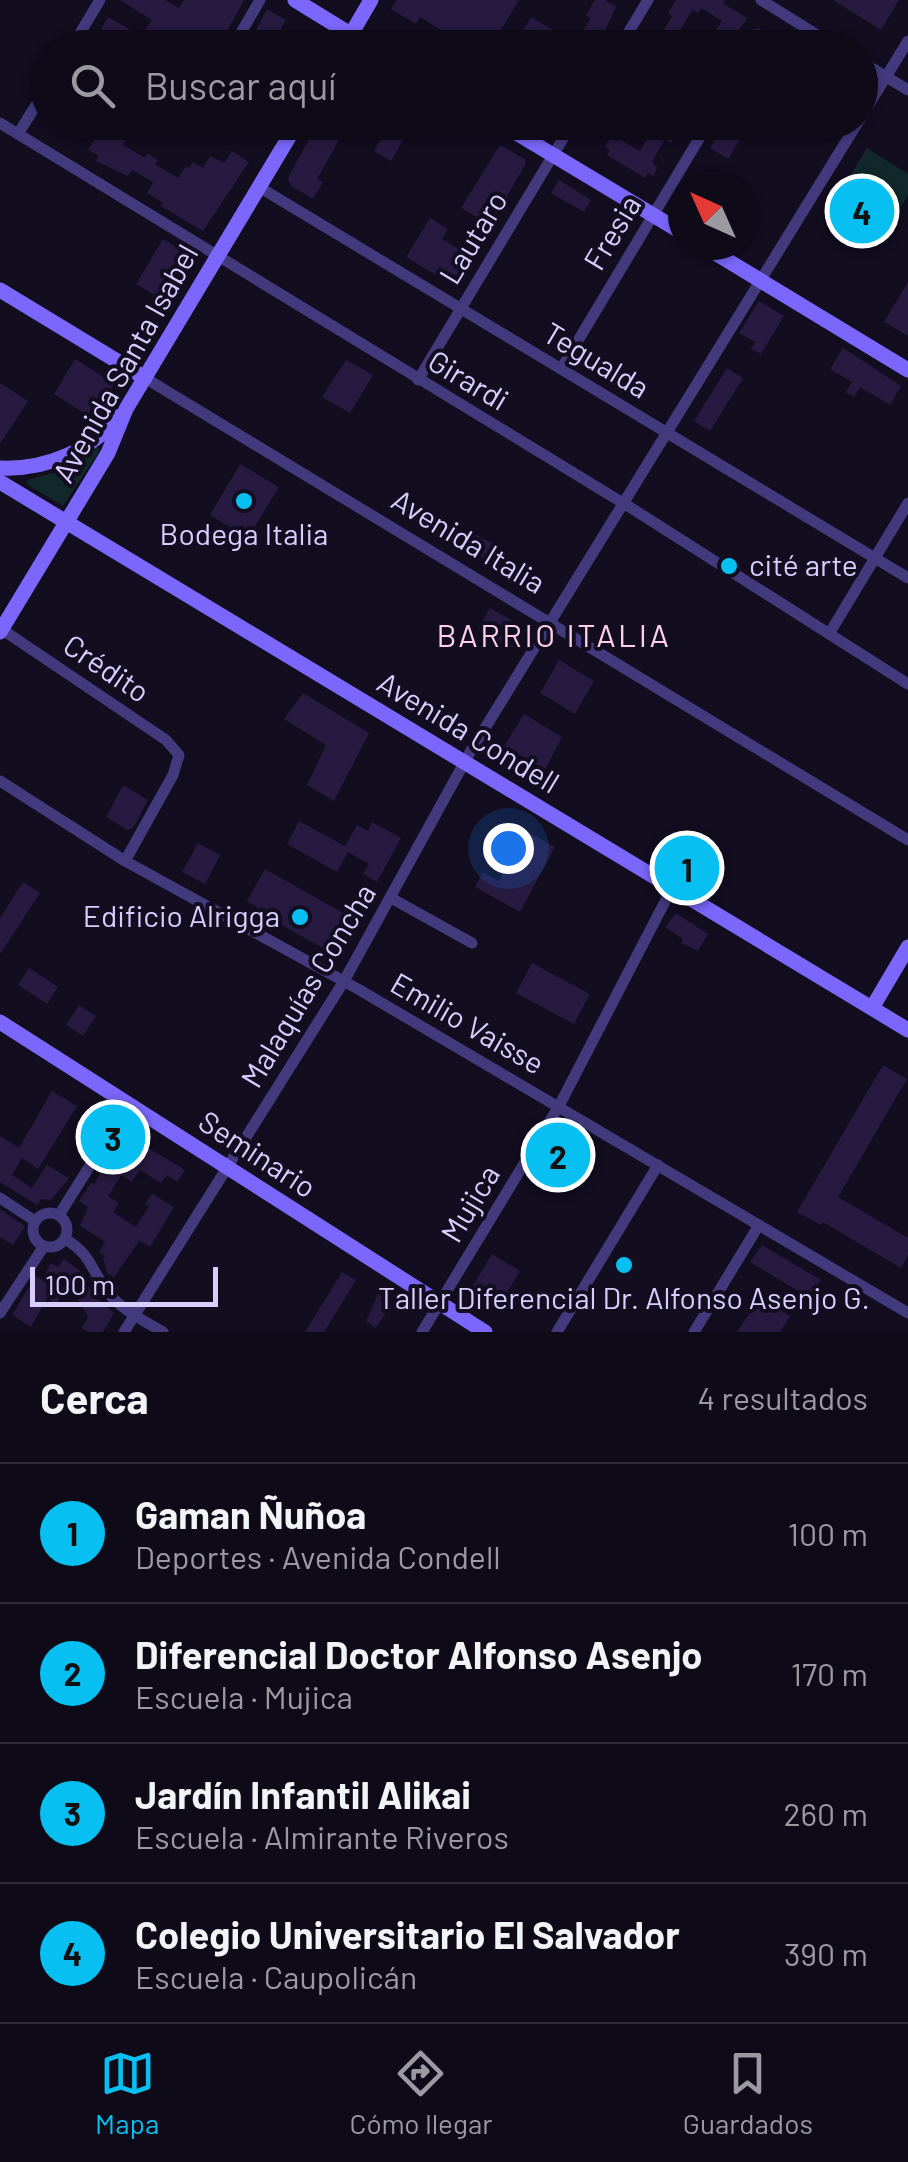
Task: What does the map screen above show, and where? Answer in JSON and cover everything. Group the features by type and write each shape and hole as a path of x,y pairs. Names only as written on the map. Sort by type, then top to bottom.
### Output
{"street":[{"path":"82,30 100,0"},
{"path":"242,30 260,0"},
{"path":"294,0 333,30"},
{"path":"353,30 371,0"},
{"path":"630,30 648,0"},
{"path":"762,0 810,30"},
{"name":"Malaquías Concha","path":"878,90 908,41"},
{"path":"878,72 908,90"},
{"path":"18,134 30,115"},
{"name":"Girardi","path":"0,123 623,504 908,684"},
{"name":"Avenida Santa Isabel","path":"1,629 108,453 126,409 287,140"},
{"path":"528,140 668,224"},
{"name":"Lautaro","path":"418,380 562,140"},
{"name":"Fresia","path":"561,369 698,140"},
{"name":"Malaquías Concha","path":"124,1332 344,981 464,762 847,140"},
{"name":"Tegualda","path":"259,187 908,578"},
{"path":"727,260 908,370"},
{"name":"Avenida Italia","path":"0,290 908,840"},
{"path":"0,468 38,465 66,456 99,436 126,409"},
{"name":"Avenida Condell","path":"0,482 908,1030"},
{"path":"829,634 908,503"},
{"name":"Crédito","path":"1,629 166,740 180,755 126,861"},
{"name":"Emilio Vaisse","path":"0,781 126,861 344,981 908,1314"},
{"name":"Mujica","path":"422,1332 559,1106 672,888"},
{"path":"391,898 472,944"},
{"path":"872,1008 908,947"},
{"name":"Seminario","path":"0,1022 486,1332"},
{"path":"59,1215 128,1104"},
{"path":"557,1332 658,1165"},
{"path":"0,1198 35,1221"},
{"path":"49,1212 59,1215 66,1223 65,1239 56,1246 44,1246 33,1236 35,1221 49,1212"},
{"path":"694,1332 759,1225"},
{"path":"65,1239 86,1254 108,1292 135,1316 163,1332"},
{"path":"0,1313 44,1246"}],"green space":[{"path":"867,148 908,174 908,195 883,235 833,204"},
{"path":"97,447 100,450 63,506 27,484 27,480 60,471"}],"building":[{"path":"120,0 165,0 179,8 184,0 244,0 228,30 145,30 152,20"},
{"path":"397,0 519,0 501,30 441,30 420,17 416,24 391,9"},
{"path":"595,0 605,0 616,7 605,30 583,30 591,18 586,15"},
{"path":"676,0 725,0 723,3 747,18 739,30 716,30 722,21 701,8 698,13 692,10 680,30 664,30 672,16 668,13"},
{"path":"833,0 899,0 881,30"},
{"path":"267,9 286,20 283,30 256,30"},
{"path":"108,17 131,30 100,30"},
{"path":"531,17 553,30 523,30"},
{"path":"94,140 126,140 123,145 145,158 147,153 158,160 155,164 178,178 192,162 203,168 210,156 224,163 232,151 249,162 203,231 147,193 153,182 132,170 128,176 96,161 99,156 88,150"},
{"path":"308,140 339,140 317,179 323,182 313,199 291,186 288,178"},
{"path":"380,140 403,140 391,161 374,151"},
{"path":"609,140 621,140 640,151 646,140 664,140 653,160 658,167 653,176 648,173 645,178 607,155 610,150 605,147"},
{"path":"715,140 740,140 728,159 710,148"},
{"path":"500,145 526,160 490,225 461,208"},
{"path":"559,180 591,200 584,212 551,193"},
{"path":"430,218 448,229 442,239 470,256 456,279 448,282 406,257"},
{"path":"163,239 192,256 166,302 136,284"},
{"path":"908,282 908,336 884,322"},
{"path":"759,301 784,316 761,354 751,349 755,342 739,333"},
{"path":"843,348 901,386 890,405 860,387 854,397 846,392 852,382 830,369"},
{"path":"75,359 113,387 87,415 54,394"},
{"path":"346,360 373,375 350,413 322,397"},
{"path":"727,368 743,378 710,431 694,421"},
{"path":"0,383 28,401 0,444"},
{"name":"Bodega Italia","path":"240,464 279,487 248,538 210,515"},
{"path":"472,533 492,543 491,552 496,555 491,563 458,544 463,535 469,539"},
{"path":"490,608 520,625 522,631 511,649 478,629"},
{"path":"559,660 594,681 575,714 540,693"},
{"path":"303,693 369,733 334,801 307,785 326,745 284,719"},
{"path":"524,714 562,737 545,770 504,746"},
{"path":"123,785 148,800 133,828 128,830 106,817"},
{"path":"299,821 345,846 357,825 368,831 372,822 401,838 377,882 363,874 369,864 348,852 337,872 287,844"},
{"path":"526,831 555,847 520,912 475,887 483,872 499,881"},
{"path":"198,843 220,855 205,884 182,872"},
{"name":"Edificio Alrigga","path":"265,869 343,913 354,899 366,905 337,956 255,910 257,907 247,901"},
{"path":"23,882 40,893 0,954 0,918"},
{"path":"676,913 708,934 698,951 681,943 683,939 665,927"},
{"path":"532,963 590,994 574,1024 516,993"},
{"path":"29,968 58,987 47,1004 18,985"},
{"path":"79,1005 96,1016 83,1036 66,1025"},
{"path":"883,1065 907,1079 838,1197 908,1238 908,1255 901,1268 823,1222 821,1225 797,1212"},
{"path":"52,1091 77,1106 38,1169 22,1158 12,1175 32,1188 47,1165 69,1178 51,1200 41,1199 37,1205 0,1182 0,1136 19,1148"},
{"path":"122,1132 185,1170 177,1182 167,1175 161,1183 140,1170 132,1182 121,1175 108,1196 119,1203 113,1212 136,1227 152,1194 174,1207 150,1247 139,1241 114,1277 107,1273 105,1256 99,1252 105,1242 80,1226 88,1207 79,1201 91,1183 94,1185 107,1160 114,1164 124,1147 116,1142"},
{"path":"0,1209 25,1226 13,1245 0,1237"},
{"path":"762,1245 821,1280 808,1297 750,1262"},
{"path":"492,1254 520,1271 499,1306 471,1289"},
{"path":"64,1259 80,1271 95,1297 114,1313 103,1332 82,1328 88,1317 69,1284 56,1304 47,1298 31,1327 12,1315 36,1276 42,1280 51,1263 58,1267"},
{"path":"342,1272 356,1280 324,1332 305,1332"},
{"path":"378,1294 392,1303 376,1328 366,1321"},
{"path":"760,1297 790,1316 780,1332 737,1332"}],"place":[{"name":"Colegio Universitario El Salvador","path":"862,211"},
{"name":"Bodega Italia","path":"244,501"},
{"name":"cité arte","path":"729,566"},
{"name":"Gaman Ñuñoa","path":"687,868"},
{"name":"Edificio Alrigga","path":"300,917"},
{"name":"Jardín Infantil Alikai","path":"113,1137"},
{"name":"Diferencial Doctor Alfonso Asenjo","path":"558,1155"},
{"name":"Taller Diferencial Dr. Alfonso Asenjo G.","path":"624,1265"}],"district":[{"name":"BARRIO ITALIA","path":"554,636"}]}
